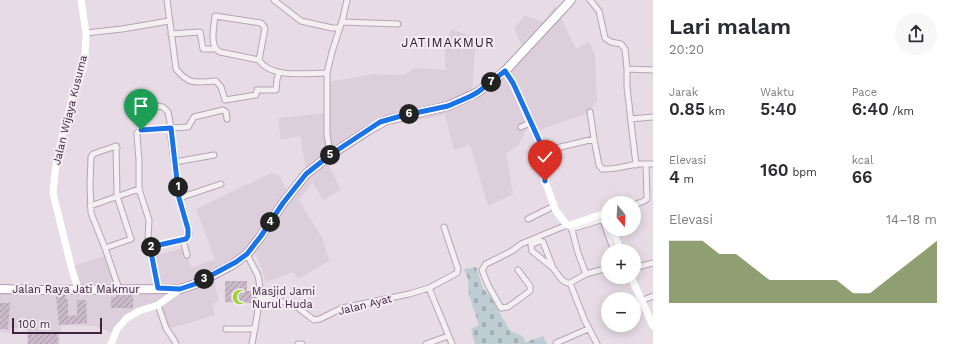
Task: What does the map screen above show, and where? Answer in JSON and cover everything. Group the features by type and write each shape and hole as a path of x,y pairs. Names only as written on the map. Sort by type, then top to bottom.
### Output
{"main road":[{"name":"Jalan Raya Jati Makmur","path":"0,289 180,289 195,284 215,274 232,265 247,254 283,203 306,174 330,155 380,122 448,106 478,92 505,71 571,0"}],"street":[{"name":"Jalan Wijaya Kusuma","path":"78,289 53,193 55,171 61,141 72,99 83,69 86,33 81,0"},
{"path":"167,0 176,69 191,83 216,81 221,87 225,100 256,95 257,90 276,90 279,72"},
{"path":"274,0 301,21 332,28 340,28"},
{"path":"330,155 327,134 327,73 347,0"},
{"path":"590,0 599,11 605,38 624,46 636,164"},
{"path":"216,49 214,36 215,16 261,23 265,28 259,60 262,65 279,72 327,73"},
{"path":"86,33 110,31 169,21"},
{"path":"342,22 398,24"},
{"path":"171,34 200,32 203,49 216,49 220,52 259,60"},
{"path":"627,69 653,70"},
{"path":"505,71 513,83 544,151 545,181 556,212 570,226 586,274"},
{"path":"130,111 156,106 163,107 168,112 179,198 188,229 188,237 183,240 150,247 158,288"},
{"path":"148,239 149,220 139,189 137,133 141,130 185,128 190,125 192,118 194,117 223,110 226,112 226,119"},
{"path":"590,112 598,163 601,168 610,170 636,164 653,164"},
{"path":"631,119 653,117"},
{"path":"521,127 530,123"},
{"path":"544,151 594,138"},
{"path":"105,248 131,239 117,196 116,147 93,154 91,157 90,206 91,213 119,288"},
{"path":"175,162 214,154"},
{"path":"641,203 647,199 646,164"},
{"path":"179,198 221,184"},
{"path":"90,206 139,189"},
{"path":"528,219 554,206"},
{"path":"518,270 530,286 530,291 528,294 505,308 501,308 482,270 486,264 512,251 520,244 601,214"},
{"path":"570,226 601,220 603,221 611,244"},
{"name":"Jalan Ayat","path":"259,297 293,304 314,320 320,319 342,308 409,294 429,288 454,275 457,273 458,269 444,227"},
{"path":"183,240 187,255"},
{"path":"553,268 543,242 539,241 532,245 532,251 553,268 562,280 567,283 570,283 586,274 601,270"},
{"path":"247,254 258,276 259,297 252,344"},
{"path":"641,266 653,263"},
{"path":"570,283 588,329 597,344"},
{"path":"429,288 452,344"},
{"path":"111,344 117,329 128,318 139,311 158,305 180,289"},
{"path":"653,296 641,301 653,326"},
{"path":"158,305 166,328 176,344"},
{"path":"226,329 255,329"},
{"path":"556,344 588,329"},
{"path":"426,344 448,336"}],"shaded area":[{"path":"555,6 576,49 589,42 595,55 597,101 588,113 534,132 529,121 519,145 506,153 513,194 488,206 470,145 454,150 445,115 379,127 326,159 341,190 323,200 313,182 299,200 323,239 329,261 298,279 293,272 266,282 256,254 214,281 219,301 212,304 215,315 168,329 159,304 125,317 113,333 95,326 61,325 60,344 27,344 27,329 11,328 10,333 0,332 0,292 81,293 73,266 108,255 119,289 161,288 154,256 186,247 191,268 215,259 196,209 271,173 280,176 287,192 306,170 300,136 281,140 278,118 327,113 328,82 373,74 403,75 415,68 446,70 444,47 451,29 476,38 472,92 488,81 522,46 514,28 525,16 543,22"}],"green space":[{"path":"476,267 483,288 490,296 510,331 522,336 526,342 543,336 547,344 475,344 471,329 479,325 469,295 468,279 464,269"}],"building":[{"name":"Masjid Jami Nurul Huda","path":"225,281 247,281 247,291 256,291 255,303 225,302"},
{"path":"56,295 66,295 66,299 68,299 68,316 77,315 77,300 86,300 87,323 59,325"},
{"path":"116,295 133,295 133,308 111,308 111,297 116,297"},
{"path":"0,303 10,303 8,329 0,329"},
{"path":"58,332 58,344 28,344 28,333"}],"place":[{"name":"Masjid Jami Nurul Huda","path":"240,297"}],"district":[{"name":"JATIMAKMUR","path":"448,42"}],"route":[{"path":"141,130 171,128 179,198 189,234 186,239 150,247 158,288 180,289 195,284 232,265 247,254 283,203 306,174 330,155 380,122 448,106 478,92 505,71 513,83 544,151 545,181"}]}
